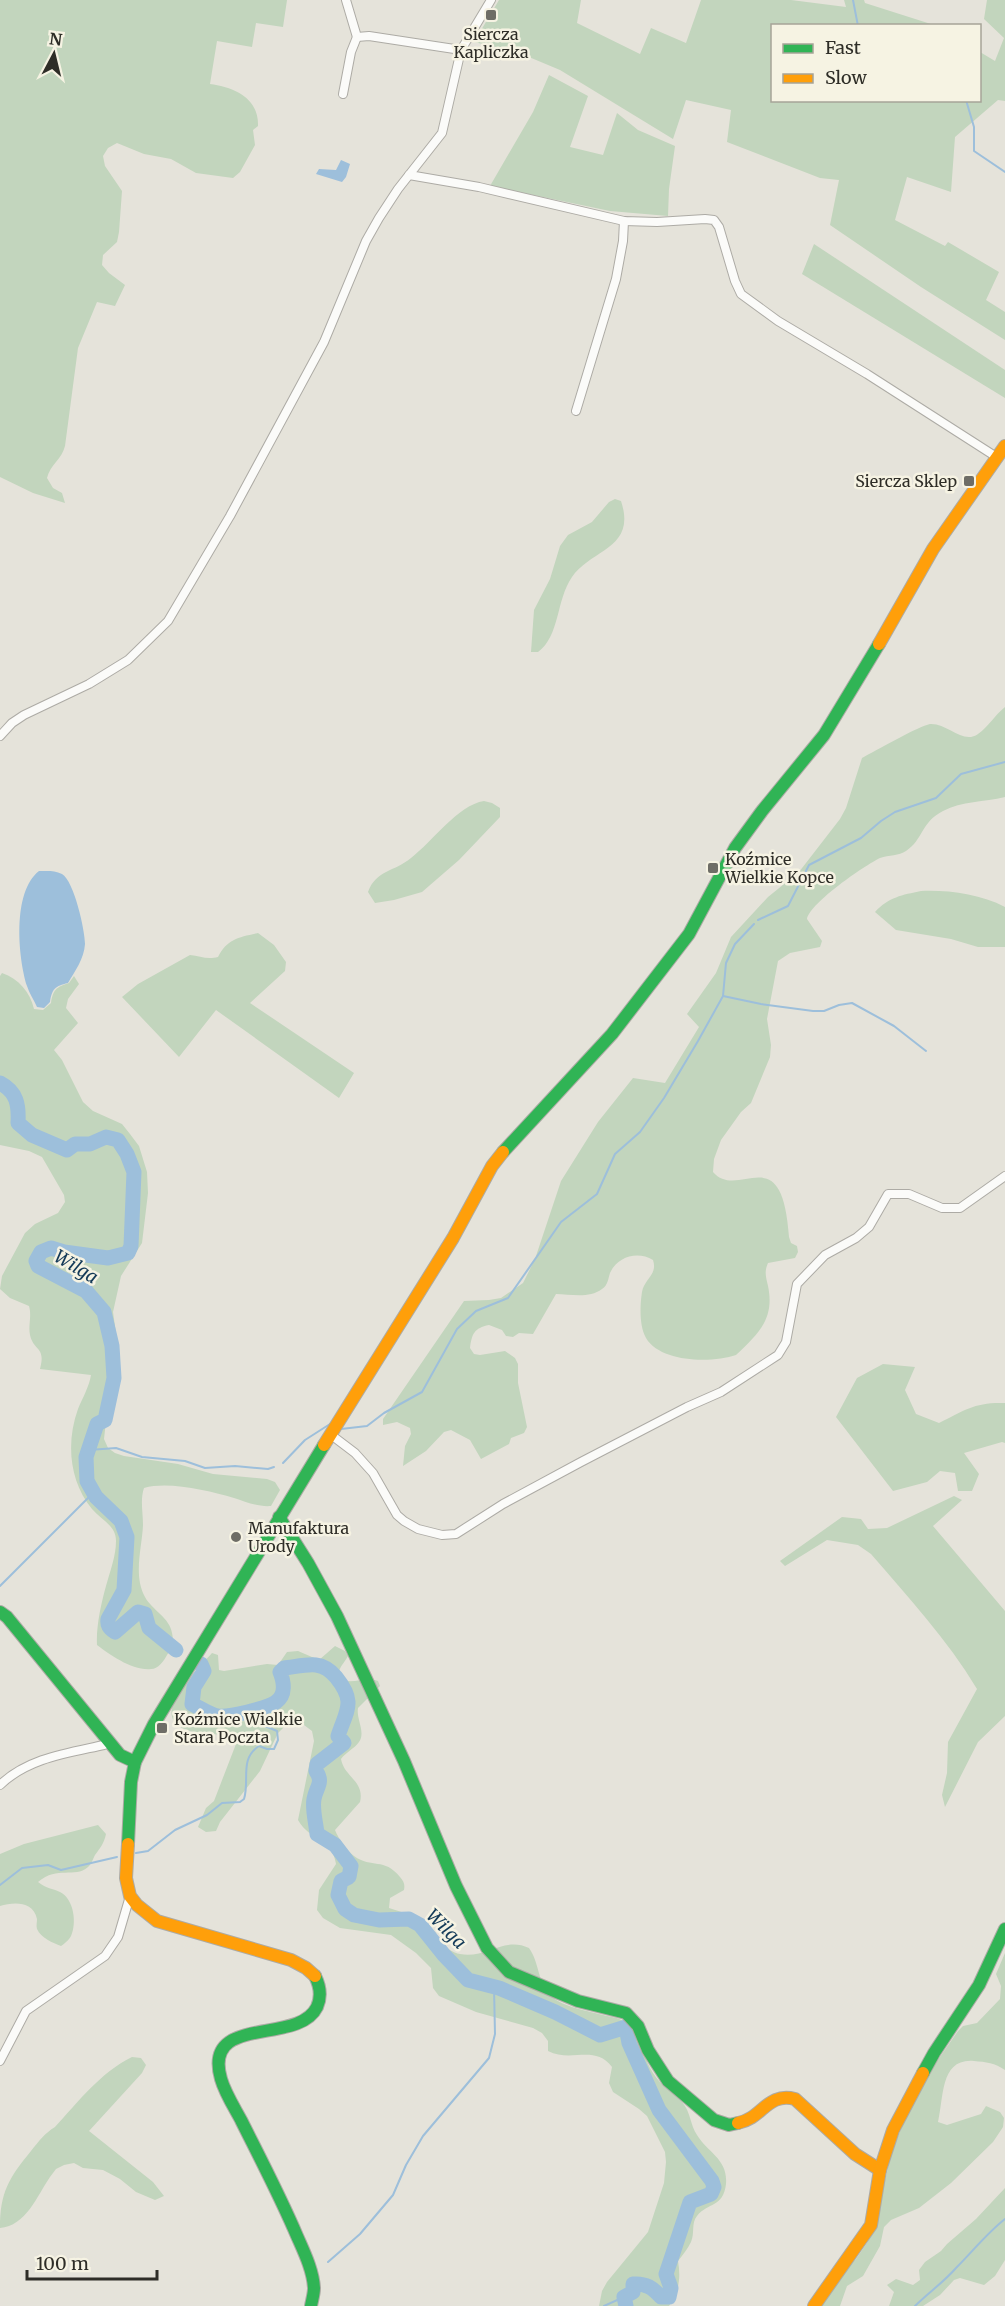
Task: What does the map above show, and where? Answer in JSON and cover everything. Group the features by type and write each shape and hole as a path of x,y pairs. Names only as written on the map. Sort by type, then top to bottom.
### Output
{"street":[{"path":"343,94 351,52 357,37 346,0"},
{"path":"0,736 12,723 89,684 128,660 168,621 233,511 320,350 366,241 409,175 442,133 462,50 491,0"},
{"path":"357,37 369,36 462,50"},
{"path":"409,175 479,187 624,221 714,220 719,227 741,294 778,321 867,374 998,458"},
{"path":"576,411 616,279 624,221"},
{"path":"0,2061 26,2010 105,1956 118,1937 130,1896 126,1866 131,1782 135,1762 154,1724 279,1517 453,1238 492,1166 515,1137 596,1053 689,934 735,848 824,735 852,691 933,549 1005,446"},
{"path":"330,1434 355,1453 372,1473 397,1515 404,1521 417,1529 442,1535 456,1534 503,1504 571,1467 721,1392 778,1355 786,1342 796,1284 825,1255 856,1238 869,1227 888,1194 909,1194 942,1208 960,1208 1005,1176"},
{"path":"279,1517 337,1616 404,1761 456,1886 487,1948 509,1972 578,2001 626,2013 638,2026 648,2050 668,2081 714,2120 729,2125 743,2122 753,2117 773,2100 783,2096 795,2099 855,2154 880,2170"},
{"path":"0,1612 7,1617 120,1755 135,1762"},
{"path":"0,1785 15,1774 44,1759 109,1742"},
{"path":"130,1896 145,1913 157,1921 283,1957 309,1970 318,1982 319,2002 307,2019 290,2026 250,2032 233,2039 220,2054 219,2069 227,2093 308,2259 314,2292 311,2306"},
{"path":"814,2306 871,2225 880,2170 888,2141 934,2053 979,1985 1005,1929"}],"green space":[{"path":"0,0 287,0 283,27 256,23 252,47 217,41 210,84 236,91 250,101 257,116 258,126 253,130 255,145 240,172 233,178 196,173 171,159 144,154 117,143 108,148 103,156 105,166 122,191 117,242 103,255 102,265 125,285 115,306 97,302 78,348 65,446 47,478 53,488 62,493 65,503 33,493 0,477"},
{"path":"499,0 581,0 577,23 640,54 651,28 686,43 701,0 791,0 846,7 844,0 864,0 865,3 931,24 771,24 771,102 981,102 981,53 995,61 1004,38 984,19 987,0 1005,0 1005,101 998,100 955,137 951,192 907,177 895,220 945,246 948,242 999,272 986,300 1005,312 1005,340 921,287 830,225 839,180 820,178 727,142 731,110 686,100 673,139 560,70 517,52 474,42"},
{"path":"549,75 588,96 570,147 603,155 617,113 638,130 675,146 668,216 610,211 490,186 533,112"},
{"path":"814,244 1005,370 1005,398 802,274"},
{"path":"615,499 621,501 624,517 623,529 618,539 580,568 572,577 563,596 550,637 538,652 531,652 534,610 550,579 560,546 568,535 592,522 609,502"},
{"path":"1005,707 1005,797 965,803 943,811 930,820 912,847 900,854 880,858 851,876 818,903 807,919 822,941 820,947 790,953 778,961 767,1019 771,1045 770,1057 751,1103 741,1112 721,1140 714,1159 713,1172 723,1179 769,1180 778,1188 785,1206 789,1237 791,1243 797,1246 798,1252 795,1258 768,1263 766,1274 770,1298 769,1308 758,1333 736,1355 726,1358 688,1359 663,1352 646,1338 641,1322 642,1292 654,1270 653,1260 641,1256 623,1259 610,1273 606,1286 597,1292 585,1295 556,1294 533,1334 519,1333 513,1337 506,1336 502,1330 489,1325 475,1332 470,1348 474,1354 505,1351 515,1358 518,1364 518,1383 527,1427 524,1433 511,1438 509,1444 481,1459 470,1440 451,1430 444,1432 426,1451 403,1466 405,1446 411,1434 410,1428 397,1422 383,1425 383,1419 464,1301 501,1298 523,1283 535,1259 561,1181 598,1122 633,1078 665,1083 699,1027 687,1014 716,973 731,937 768,897 799,872 840,819 846,808 862,758 930,724 972,737 982,731"},
{"path":"484,801 500,808 500,817 459,860 422,892 375,903 368,892 376,879 405,863 465,809"},
{"path":"921,891 964,894 1005,907 1005,947 978,947 951,939 896,930 875,912 891,900"},
{"path":"258,933 274,945 286,962 285,971 250,1003 354,1073 339,1098 216,1010 179,1057 122,997 138,984 190,955 218,957 225,946 234,940"},
{"path":"2,973 23,987 34,1009 43,1010 51,1003 56,990 69,983 74,976 79,984 68,999 66,1008 78,1023 54,1050 62,1060 83,1102 93,1111 122,1124 130,1134 139,1146 147,1172 148,1193 142,1243 121,1276 113,1312 118,1348 118,1375 107,1412 104,1439 108,1448 124,1456 178,1464 213,1474 267,1479 275,1482 280,1490 271,1506 266,1506 189,1488 154,1486 144,1488 139,1580 145,1597 171,1628 173,1639 164,1660 154,1669 129,1665 97,1645 99,1616 114,1558 116,1541 114,1531 92,1509 78,1486 71,1448 74,1422 91,1375 40,1369 42,1356 30,1335 29,1306 10,1298 0,1289 2,1276 25,1233 35,1224 58,1213 65,1202 64,1195 42,1157 29,1151 0,1145 0,976"},
{"path":"883,1364 915,1367 905,1390 916,1414 939,1423 978,1405 1005,1403 1005,1443 964,1453 979,1474 972,1491 958,1491 955,1473 940,1471 927,1482 893,1491 836,1417 857,1378"},
{"path":"954,1496 962,1500 933,1526 1005,1611 1005,1716 978,1742 945,1807 942,1795 947,1773 948,1742 977,1689 965,1671 913,1602 871,1554 858,1545 827,1540 785,1566 780,1561 842,1517 861,1519 868,1529 887,1528"},
{"path":"335,1646 345,1651 348,1656 340,1669 340,1679 350,1681 368,1679 378,1681 380,1686 358,1708 361,1738 341,1759 360,1789 360,1802 335,1830 348,1851 354,1856 360,1860 389,1867 402,1880 404,1890 390,1898 389,1908 420,1918 436,1933 439,1944 457,1953 469,1955 511,1945 529,1948 541,1980 552,1997 569,2006 619,2019 629,2027 638,2039 653,2073 682,2102 697,2135 721,2162 726,2175 724,2192 718,2201 701,2212 695,2219 691,2242 678,2261 678,2285 669,2306 599,2306 602,2291 607,2282 648,2232 664,2183 666,2162 665,2152 647,2116 613,2092 609,2083 612,2067 598,2056 565,2055 548,2051 548,2041 542,2033 533,2028 476,2012 439,1996 433,1988 431,1968 416,1953 391,1935 340,1928 323,1918 317,1910 319,1890 336,1864 334,1856 326,1845 303,1827 298,1820 314,1741 312,1731 304,1725 285,1726 278,1733 260,1771 220,1822 216,1831 206,1832 198,1827 206,1808 214,1801 236,1744 233,1735 207,1734 182,1728 174,1720 172,1711 174,1700 180,1689 212,1653 218,1655 219,1670 224,1671 267,1664 278,1665 287,1652 298,1651 319,1660"},
{"path":"98,1825 106,1834 89,1866 77,1872 52,1874 38,1882 65,1895 71,1906 74,1925 65,1943 61,1946 41,1935 37,1929 35,1913 27,1906 11,1904 0,1906 0,1854 24,1844"},
{"path":"1005,1953 1005,2070 990,2063 974,2061 963,2062 955,2066 949,2072 946,2081 938,2122 947,2125 981,2114 986,2106 1000,2112 1004,2118 1003,2127 993,2142 951,2183 919,2208 891,2220 884,2227 880,2246 863,2276 847,2286 840,2306 817,2306 835,2279 856,2259 867,2243 874,2226 892,2151 917,2090 958,2031 963,2026 977,2023 1000,1999 1001,1986 996,1974"},
{"path":"132,2057 141,2058 146,2065 142,2073 89,2131 153,2182 164,2196 155,2200 136,2192 120,2179 103,2170 83,2168 74,2163 56,2169 24,2216 9,2226 0,2228 0,2215 7,2186 23,2161 90,2088 110,2071"},
{"path":"1005,2188 1005,2260 995,2276 984,2285 960,2278 954,2280 940,2295 923,2306 889,2306 894,2292 887,2285 896,2279 913,2285 920,2280 919,2270 925,2262 941,2251 976,2219"}],"water":[{"path":"341,160 350,164 342,182 316,174 319,169 336,170"},
{"path":"39,871 56,872 66,878 78,906 85,944 81,960 68,983 55,989 50,1002 44,1008 37,1007 28,989 21,959 20,942 24,894 30,881"}],"waterway":[{"path":"853,0 858,24"},
{"path":"967,102 974,127 974,151 1005,172"},
{"path":"758,920 788,906 809,865 861,838 895,812 936,798 961,774 1005,762"},
{"path":"341,1429 367,1426 384,1413 422,1392 457,1329 476,1311 508,1298 561,1222 597,1194 615,1154 640,1132 664,1098 698,1041 723,996 726,963 735,944 754,924"},
{"path":"723,996 813,1011 824,1011 852,1003 894,1026 926,1051"},
{"name":"Wilga","path":"0,1083 16,1100 18,1123 32,1135 67,1150 75,1144 90,1144 106,1137 118,1140 134,1172 131,1246 128,1253 108,1258 51,1248 41,1252 36,1261 38,1266 86,1291 104,1312 112,1346 114,1378 105,1420 97,1424 86,1457 87,1481 96,1497 121,1521 127,1537 124,1590 108,1619 108,1625 115,1632 138,1612 145,1614 149,1628 176,1650"},
{"path":"283,1463 305,1440 330,1424"},
{"path":"89,1450 116,1448 142,1457 185,1461 205,1468 235,1466 268,1469 274,1467"},
{"path":"0,1586 93,1493"},
{"name":"Wilga","path":"201,1664 204,1671 194,1687 192,1704 217,1716 248,1712 276,1702 283,1692 280,1672 284,1668 319,1666 332,1673 342,1686 346,1693 348,1706 338,1736 344,1743 317,1764 319,1782 313,1807 317,1834 335,1845 351,1866 349,1877 341,1881 338,1895 345,1909 354,1915 379,1920 409,1919 420,1925 468,1980 499,1988 555,2012 600,2035 626,2027 629,2043 659,2110 712,2181 714,2187 711,2194 690,2202 666,2274 671,2288 669,2297 661,2297 645,2285 633,2284 633,2292 624,2297 626,2306"},
{"path":"136,1853 148,1851 175,1830 207,1815 222,1803 240,1802 244,1799 249,1757 259,1746 274,1749 278,1740 277,1731 255,1722 247,1713"},
{"path":"0,1885 22,1868 48,1865 61,1870 117,1857"},
{"path":"328,2262 360,2234 393,2195 406,2165 423,2136 489,2058 495,2034 494,1987"},
{"path":"915,2306 1005,2219"},
{"path":"604,2306 624,2297"}],"traffic: fast":[{"path":"503,1152 612,1034 689,934 735,848 824,735 879,644"},
{"path":"128,1844 131,1782 135,1762 154,1724 324,1445"},
{"path":"279,1517 337,1616 404,1761 456,1886 487,1948 509,1972 578,2001 626,2013 638,2026 648,2050 668,2081 714,2120 729,2125 738,2123"},
{"path":"0,1612 7,1617 120,1755 135,1762"},
{"path":"923,2073 979,1985 1005,1929"},
{"path":"311,2306 314,2288 308,2261 277,2192 225,2089 221,2079 219,2059 225,2045 238,2037 307,2019 317,2007 320,1999 315,1976"}],"traffic: slow":[{"path":"879,644 933,549 1005,446"},
{"path":"324,1445 453,1238 492,1166 503,1152"},
{"path":"128,1844 126,1878 130,1896 137,1905 157,1921 291,1960 315,1976"},
{"path":"814,2306 871,2225 880,2170 893,2130 923,2073"},
{"path":"738,2123 754,2116 778,2099 795,2099 855,2154 880,2170"}],"place":[{"name":"Siercza Kapliczka","path":"491,15"},
{"name":"Siercza Sklep","path":"969,481"},
{"name":"Koźmice Wielkie Kopce","path":"713,868"},
{"name":"Manufaktura Urody","path":"236,1537"},
{"name":"Koźmice Wielkie Stara Poczta","path":"162,1728"}]}
